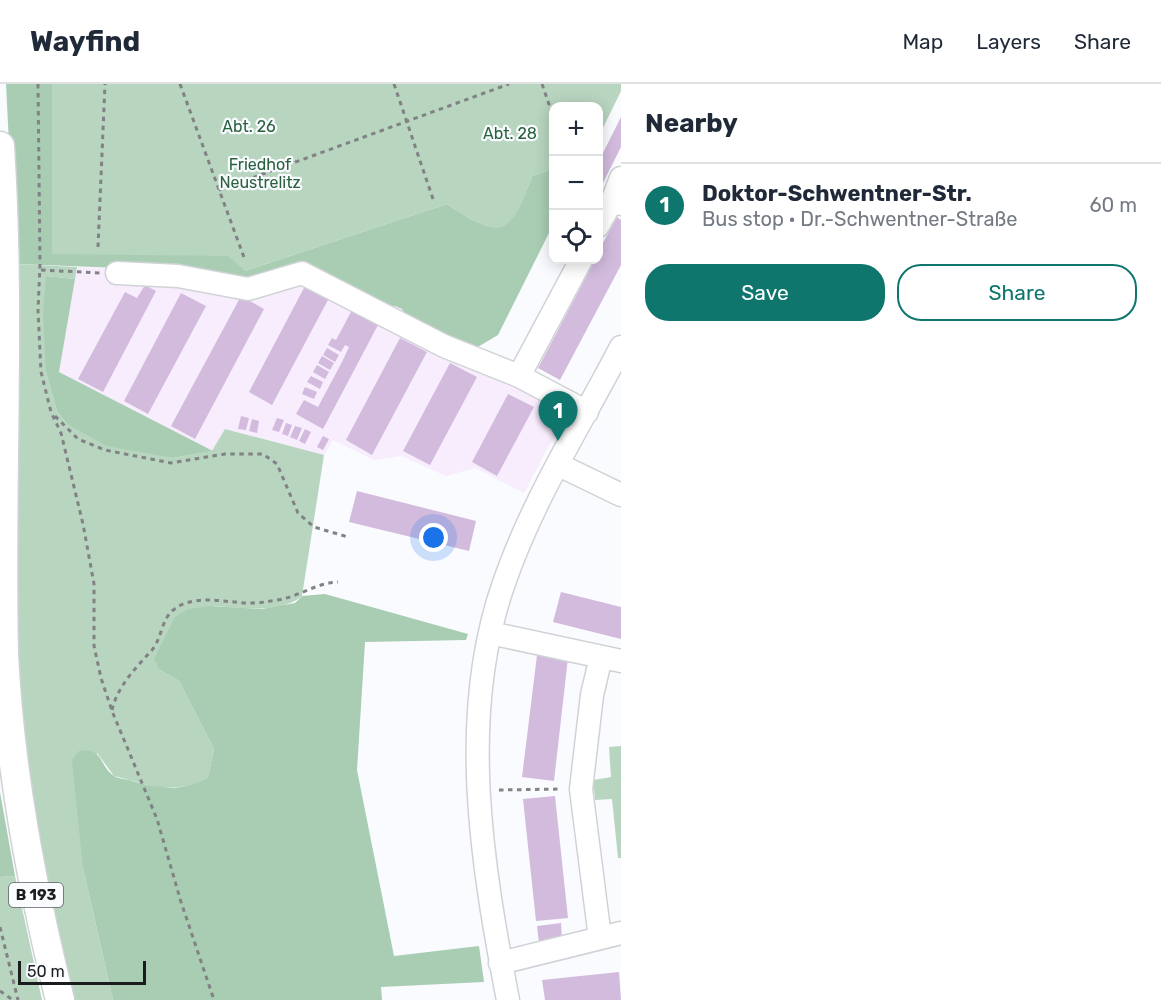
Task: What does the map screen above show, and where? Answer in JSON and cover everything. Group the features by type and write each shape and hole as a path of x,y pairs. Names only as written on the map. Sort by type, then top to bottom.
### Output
{"main road":[{"name":"B 193","path":"0,146 6,271 1,525 4,656 15,789 41,921 60,1000"}],"street":[{"path":"603,219 617,201 621,177"},
{"path":"519,376 578,264"},
{"path":"117,273 178,276 248,289 302,273 444,346 519,376 587,412"},
{"path":"508,1000 500,963 478,791 479,716 490,633 516,552 621,347"},
{"path":"559,465 621,495"},
{"path":"490,633 611,659 592,695 581,789 611,935 500,963"}],"path":[{"path":"38,84 40,270 38,311 41,372 51,412 61,433 83,524 94,584 94,646 112,711 157,819 181,902 214,1000"},
{"path":"98,247 105,84"},
{"path":"180,84 245,260"},
{"path":"394,84 433,199"},
{"path":"219,190 509,84"},
{"path":"542,84 549,104"},
{"path":"40,270 117,273"},
{"path":"51,412 63,427 78,439 105,450 171,463 225,454 264,454 277,464 298,513 314,527 348,537"},
{"path":"112,711 115,696 156,646 163,623 172,611 188,603 210,600 255,603 288,598 321,583 338,582"},
{"path":"478,791 581,789"},
{"path":"0,927 18,1000"},
{"path":"0,991 13,1000"}],"shaded area":[{"path":"77,267 265,273 380,307 395,306 402,309 410,321 453,342 490,352 484,364 569,408 524,493 475,468 446,476 401,456 374,460 333,440 324,455 225,429 213,451 59,372"}],"green space":[{"path":"6,84 52,84 52,254 228,256 245,271 447,204 480,224 492,227 502,226 510,221 517,211 532,176 549,170 549,233 498,335 476,348 410,321 402,309 395,306 380,307 301,269 243,281 122,268 15,264"},
{"name":"Friedhof Neustrelitz","path":"52,84 621,84 621,91 603,128 603,102 549,102 549,170 532,176 517,211 502,227 480,224 447,204 245,271 51,254"},
{"path":"15,264 77,267 75,279 46,276 46,372 57,411 67,424 143,451 173,458 212,451 225,429 324,455 302,596 293,602 270,608 211,606 160,670 179,681 214,749 208,777 195,786 160,788 114,776 97,753 83,868 113,1000 70,1000 50,921 15,691"},
{"path":"46,276 75,279 59,372 213,451 173,458 107,446 67,424 57,411 46,372 43,314"},
{"path":"325,594 468,634 466,640 365,642 357,770 394,956 479,946 484,982 381,987 382,1000 113,1000 83,868 72,760 79,751 92,751 116,777 161,787 181,787 208,777 214,749 179,681 160,670 154,659 175,617 188,609 211,606 262,609 295,603 302,596"},
{"path":"621,746 621,858 618,858 612,799 595,800 593,780 611,777 609,747"},
{"path":"0,792 15,876 0,877"},
{"path":"15,876 42,1000 0,1000 0,877"}],"building":[{"path":"621,117 621,147 603,183 603,153"},
{"path":"617,217 621,220 621,265 560,380 538,368 593,264 603,264 603,243"},
{"path":"145,285 156,291 103,392 78,379 125,292 137,298"},
{"path":"305,286 329,298 272,405 249,392"},
{"path":"181,293 206,306 148,414 124,401"},
{"path":"241,296 264,309 195,439 171,426"},
{"path":"352,310 378,325 323,429 296,414 304,400 318,407 349,347 345,345 341,352 328,345 332,338 336,340"},
{"path":"400,338 427,352 372,455 346,440"},
{"path":"327,348 339,355 335,362 323,355"},
{"path":"322,356 334,363 330,370 318,363"},
{"path":"450,363 477,377 430,465 403,451"},
{"path":"317,365 329,372 325,379 313,372"},
{"path":"311,376 323,382 320,389 307,382"},
{"path":"305,387 317,392 314,399 302,394"},
{"path":"508,394 534,407 497,476 472,462"},
{"path":"241,416 249,418 246,430 238,429"},
{"path":"277,418 284,420 279,432 272,430"},
{"path":"252,419 259,421 257,433 249,431"},
{"path":"286,423 292,425 288,436 282,434"},
{"path":"295,426 302,428 297,440 290,437"},
{"path":"305,429 311,432 305,444 299,441"},
{"path":"323,436 329,439 323,450 317,447"},
{"path":"357,491 476,521 469,551 349,522"},
{"path":"561,592 621,607 621,639 553,622"},
{"path":"537,655 568,658 554,781 522,777"},
{"path":"555,796 568,918 536,921 523,799"},
{"path":"561,923 562,940 539,943 537,926"},
{"path":"619,972 621,1000 545,1000 542,980"}],"place":[{"name":"Doktor-Schwentner-Str.","path":"558,441"}],"park label":[{"name":"Abt. 26","path":"249,126"},
{"name":"Abt. 28","path":"510,133"}]}
